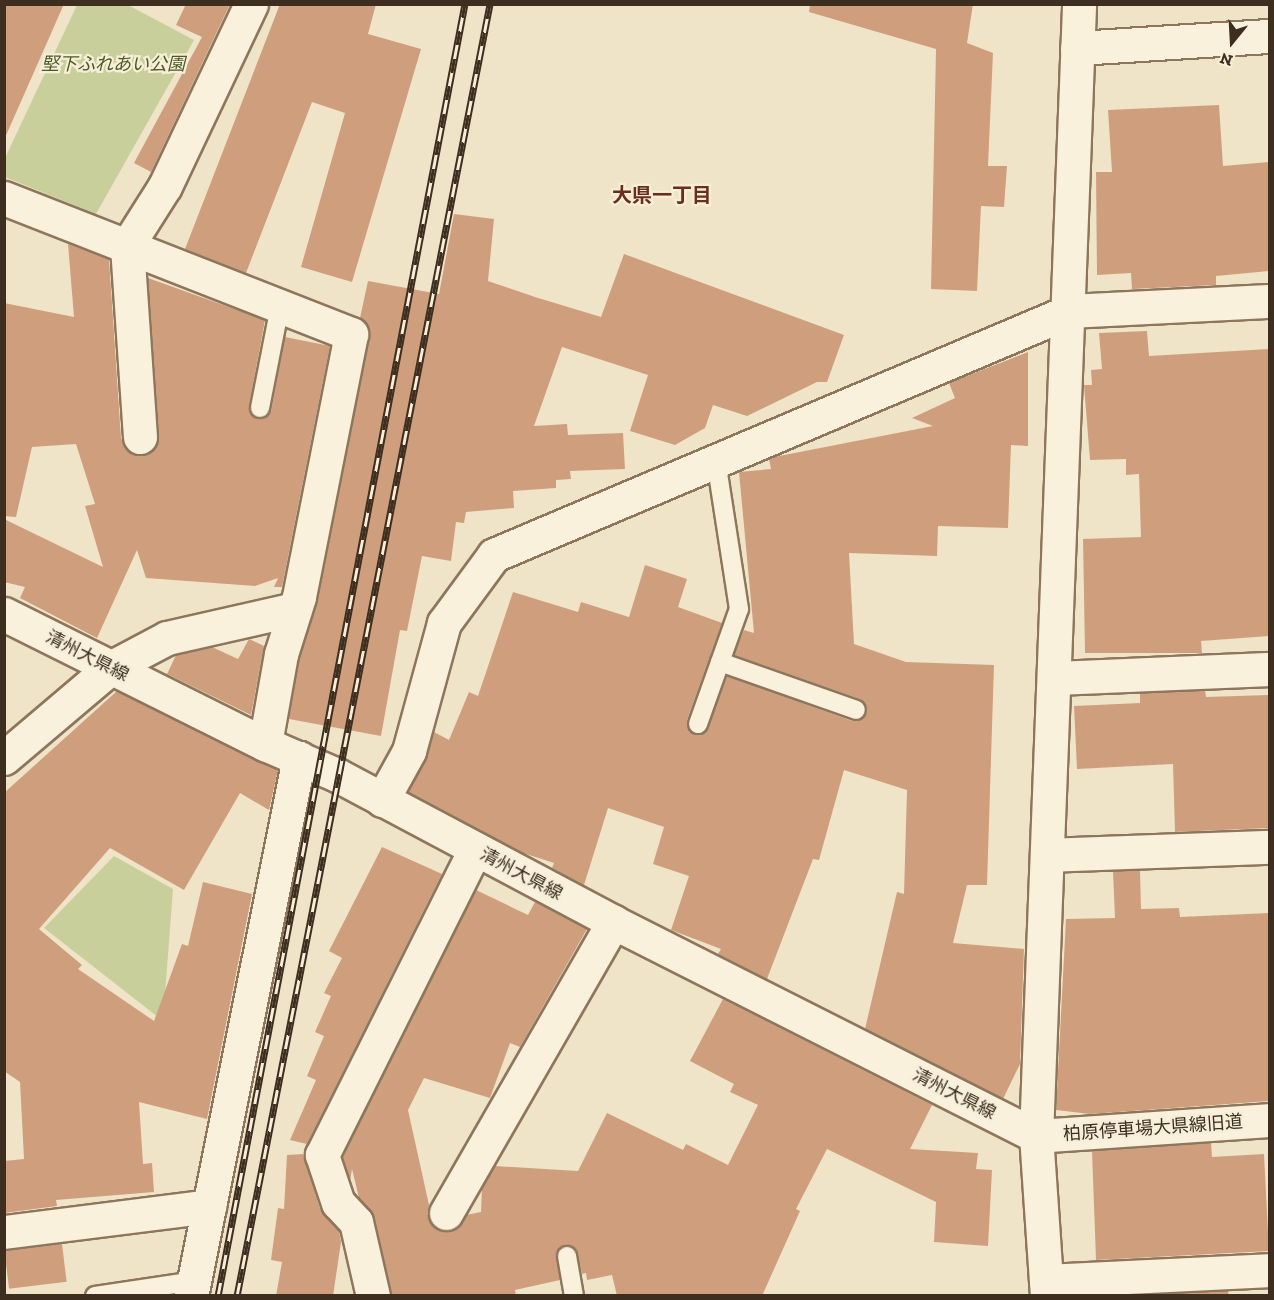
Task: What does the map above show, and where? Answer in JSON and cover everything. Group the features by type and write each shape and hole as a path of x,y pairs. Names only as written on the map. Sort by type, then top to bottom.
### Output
{"street":[{"path":"140,437 127,246 165,186 251,4"},
{"path":"1079,4 1070,311 1036,1136 1047,1288 1269,1270"},
{"path":"1077,48 1269,36"},
{"path":"4,198 351,334 294,609 280,654 265,744"},
{"path":"382,800 409,751 444,623 494,555 1070,311 1269,301"},
{"path":"4,758 110,668 167,638 294,609"},
{"name":"清州大県線","path":"4,614 265,744 299,758 613,922 1036,1136"},
{"path":"1054,678 1269,669"},
{"path":"193,1288 299,758"},
{"path":"1048,855 1269,847"},
{"path":"373,1296 356,1222 338,1203 322,1155 475,850"},
{"path":"446,1213 613,922"},
{"name":"柏原停車場大県線旧道","path":"1036,1136 1269,1120"},
{"path":"4,1232 209,1206"}],"lane":[{"path":"260,408 280,306"},
{"path":"698,724 739,609 716,461"},
{"path":"720,662 856,710"},
{"path":"567,1256 574,1296"},
{"path":"96,1296 193,1288"}],"green space":[{"name":"堅下ふれあい公園","path":"77,5 128,5 194,40 96,214 5,177 5,158"},
{"path":"114,856 173,889 163,1021 44,928"}],"building":[{"path":"4,4 64,4 4,140"},
{"path":"186,4 230,4 151,172 134,163 202,37 176,25"},
{"path":"280,4 376,4 368,34 421,49 352,282 301,267 345,113 312,102 246,273 185,249"},
{"path":"810,4 973,4 967,43 993,53 988,166 1007,166 1004,207 981,206 977,291 931,289 936,49 809,12"},
{"path":"1219,105 1223,166 1269,162 1269,271 1216,276 1216,285 1132,289 1131,273 1097,275 1096,172 1112,172 1108,110"},
{"path":"454,214 494,219 488,281 535,297 601,317 624,254 844,335 827,382 817,382 747,416 713,405 705,428 675,445 630,431 648,375 562,347 534,426 567,424 568,435 623,433 625,469 570,471 571,479 556,480 556,488 513,491 514,508 466,512 464,523 456,522 451,561 422,556 407,631 400,630 381,736 289,719 299,658 317,601 369,338 369,329 360,318 368,281 439,294"},
{"path":"68,244 109,259 121,438 132,454 151,452 159,436 148,278 265,320 249,406 257,419 264,418 271,411 285,337 330,346 282,587 274,587 278,578 255,586 146,578 137,550 97,638 20,598 25,587 4,582 4,519 103,567 85,506 95,504 76,444 32,447 16,517 4,516 4,303 74,317"},
{"path":"1147,331 1149,356 1269,349 1269,636 1201,641 1202,653 1085,653 1083,539 1141,537 1139,474 1126,475 1126,459 1090,460 1084,385 1092,385 1091,370 1102,369 1099,333"},
{"path":"1028,352 1028,446 1011,445 1008,528 938,526 937,556 849,553 854,644 906,662 994,665 987,885 967,885 953,943 1024,949 1020,1064 1003,1099 865,1029 897,892 904,894 907,790 844,770 819,860 813,859 767,979 718,954 721,949 671,930 689,876 653,864 664,827 608,808 584,885 552,868 554,863 523,853 408,792 426,760 434,732 449,740 469,692 478,696 513,592 578,612 581,602 629,617 645,565 687,579 678,607 722,623 687,720 690,732 701,735 708,728 727,676 852,721 863,719 867,709 860,699 734,655 744,630 754,633 739,472 771,469 769,459 774,457 933,426 912,418 955,398 949,383"},
{"path":"249,639 264,646 251,715 167,674 176,655 212,647 238,659"},
{"path":"1205,690 1206,697 1269,695 1269,828 1175,832 1173,764 1077,769 1074,706 1140,703 1140,693"},
{"path":"117,691 278,770 269,810 240,793 184,890 110,848 39,929 82,965 78,969 154,1021 182,944 188,946 203,882 252,894 207,1119 139,1102 143,1164 152,1163 154,1192 56,1200 57,1206 4,1213 4,1161 24,1159 20,1082 4,1071 4,793"},
{"path":"382,847 442,874 307,1144 290,1140 316,1080 307,1076 324,1036 315,1032 331,996 324,993 342,958 329,951"},
{"path":"1140,870 1141,909 1179,908 1180,917 1269,913 1269,1101 1090,1114 1056,1110 1066,919 1115,918 1113,871"},
{"path":"476,890 528,915 535,902 587,929 520,1047 510,1043 490,1098 424,1078 408,1110 429,1205 427,1214 436,1229 455,1229 466,1215 481,1212 482,1188 495,1166 578,1171 607,1113 683,1150 686,1144 728,1165 758,1105 730,1092 734,1084 690,1061 723,999 932,1105 910,1149 978,1153 976,1169 992,1170 988,1246 934,1242 936,1202 827,1149 796,1209 800,1211 762,1296 617,1296 612,1275 587,1280 586,1273 582,1274 576,1249 566,1245 556,1253 560,1280 515,1290 516,1296 391,1296 374,1218 359,1198 352,1169 350,1181 342,1156"},
{"path":"1211,1143 1212,1157 1264,1154 1269,1251 1096,1260 1092,1151"},
{"path":"303,1154 320,1209 339,1231 341,1242 333,1296 276,1296 282,1262 271,1260 278,1208 284,1209 287,1155"},
{"path":"62,1244 67,1282 9,1289 4,1251"},
{"path":"1228,1291 1229,1296 1133,1296"}],"railway":[{"path":"218,1296 465,4"},
{"path":"237,1296 490,4"}],"district":[{"name":"大県一丁目","path":"662,195"}]}
